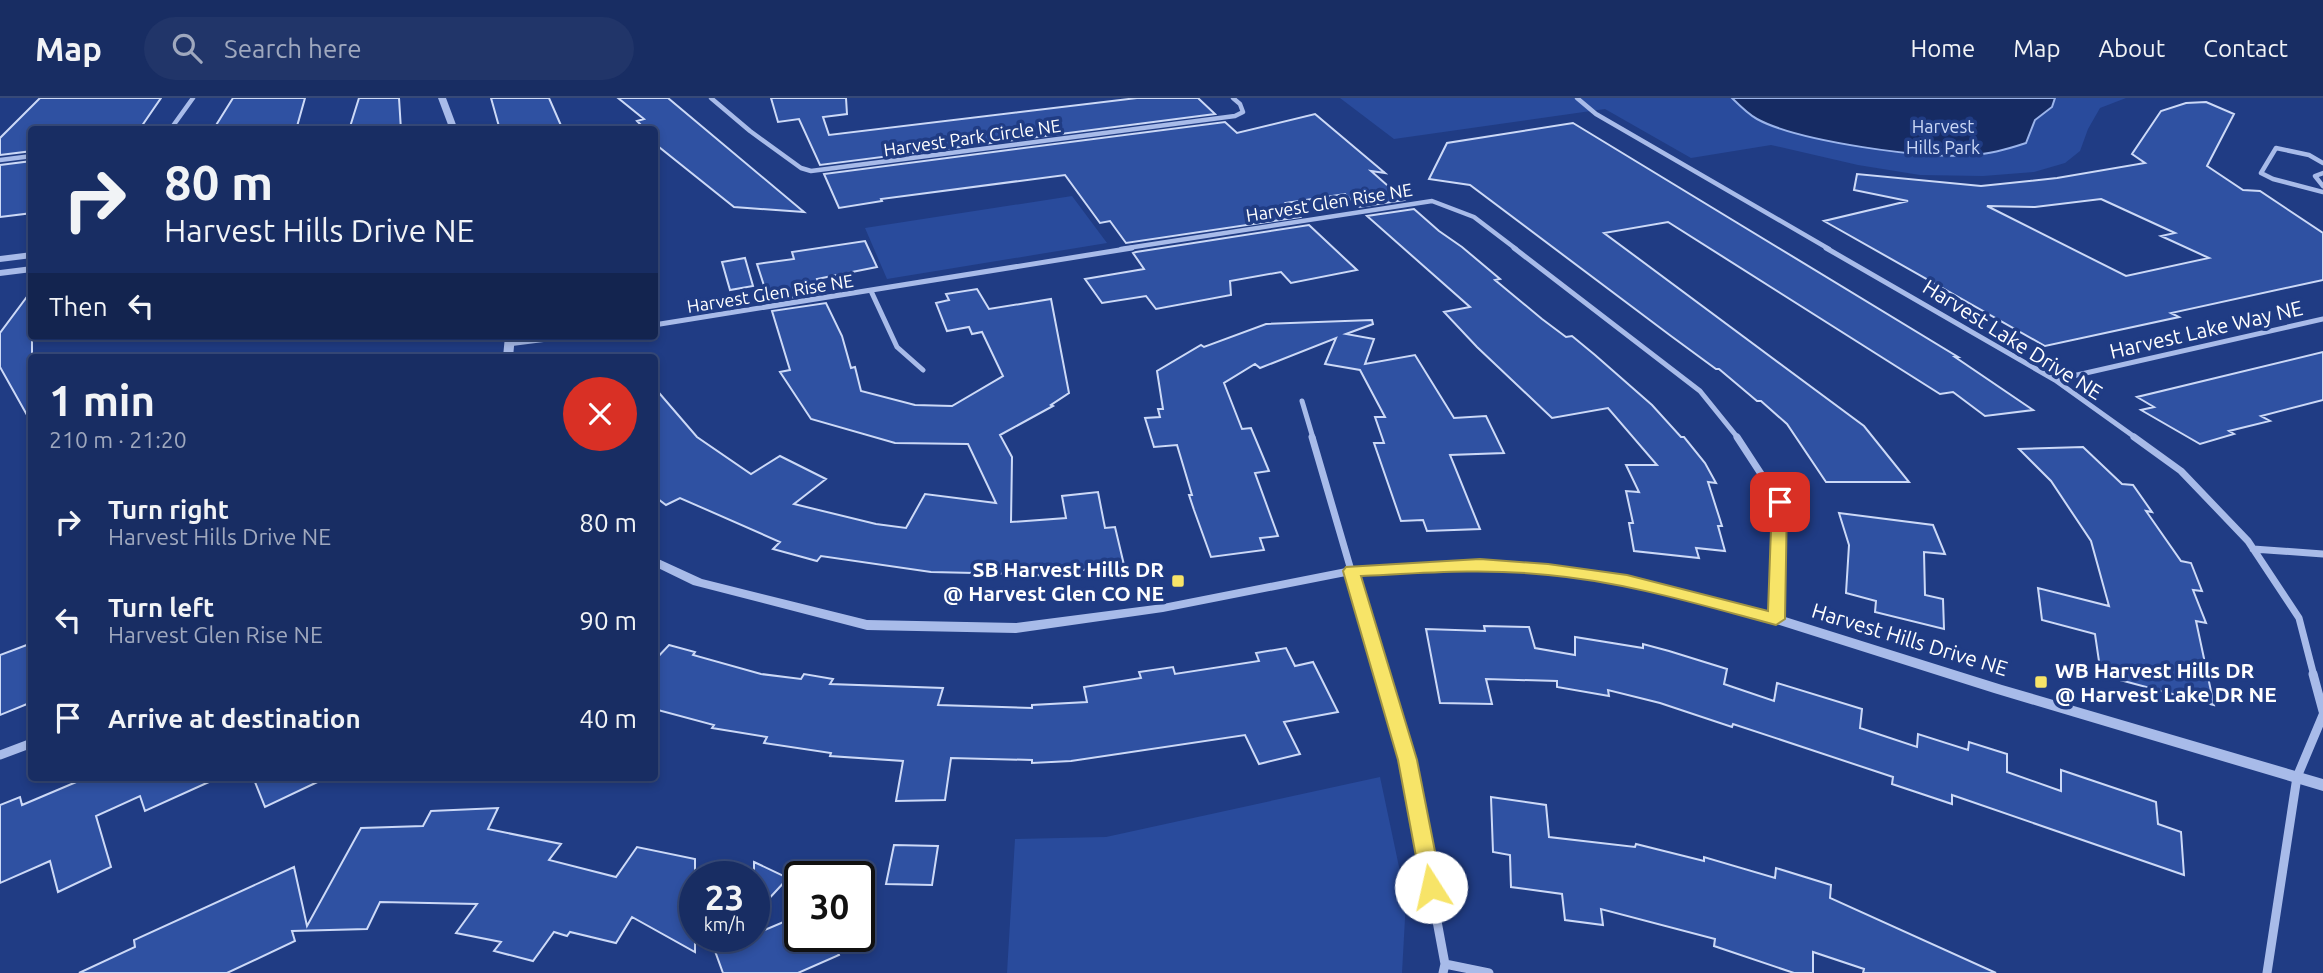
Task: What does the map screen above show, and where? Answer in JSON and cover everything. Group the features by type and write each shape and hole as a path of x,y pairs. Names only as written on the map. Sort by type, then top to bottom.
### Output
{"street":[{"path":"173,126 193,98"},
{"path":"442,98 452,126"},
{"name":"Harvest Park Circle NE","path":"711,98 760,139 801,168 810,171 1235,116 1243,112 1240,104 1233,98"},
{"name":"Harvest Lake Drive NE","path":"1577,98 1596,114 1634,137 2055,380 2180,471 2253,548 2298,618 2323,713 2297,777 2267,973"},
{"path":"2323,163 2309,155 2276,148 2261,173 2273,179 2323,192"},
{"path":"0,159 28,156"},
{"path":"2323,173 2315,176 2323,186"},
{"name":"Harvest Glen Rise NE","path":"658,324 1432,201 1457,208 1474,217 1700,391 1746,449 1780,502 1776,619"},
{"path":"0,259 28,255"},
{"path":"0,273 28,270"},
{"path":"871,291 897,347 923,370"},
{"name":"Harvest Lake Way NE","path":"2055,380 2323,319"},
{"path":"1302,401 1407,760 1444,968 1489,973"},
{"path":"2253,548 2323,554"},
{"name":"Harvest Hills Drive NE","path":"658,563 698,582 867,625 1002,628 1163,608 1351,571 1480,565 1548,569 1627,581 1776,619 2012,693 2323,785"},
{"path":"0,755 28,744"}],"green space":[{"name":"Harvest Hills Park","path":"1340,98 2126,98 2100,108 2080,151 2065,163 2034,172 1983,176 1920,175 1858,165 1771,145 1691,158 1605,109 1394,139"},
{"path":"1072,196 1107,243 887,279 865,228"},
{"path":"1380,777 1406,900 1402,973 1007,973 1015,839 1106,837"}],"shaded area":[{"path":"1732,98 2055,98 2052,107 2035,120 2026,143 1986,154 1952,156 1895,152 1801,135 1757,119"}],"building":[{"path":"40,98 161,98 142,126 28,126 28,152 0,155 0,138"},
{"path":"233,98 305,98 297,126 216,126"},
{"path":"359,98 399,98 401,126 350,126"},
{"path":"491,98 549,98 561,126 499,126"},
{"path":"618,98 668,98 804,212 734,207 658,146 658,126 642,126 637,121 644,119"},
{"path":"771,98 846,98 847,114 823,117 829,135 1137,98 1198,98 1215,114 820,165 799,119 778,122"},
{"path":"2206,102 2234,114 2207,166 2243,190 2260,191 2323,233 2323,280 2171,313 2179,317 2045,346 1824,221 1908,201 1854,190 1857,174 1981,186 2057,178 2145,163 2132,154 2161,111 2186,103","holes":["2101,199 2175,233 2161,236 2209,258 2126,276 1987,206 2035,207"]},
{"path":"1315,114 1385,173 1371,171 1404,200 1359,207 1345,194 1286,203 1300,217 1126,243 1110,221 1100,223 1065,175 881,199 882,201 839,208 824,174 1225,122 1237,133"},
{"path":"1573,123 1958,357 1955,357 2033,410 1985,416 1953,392 1940,394 1668,222 1604,233 1864,426 1909,482 1826,482 1787,424 1761,401 1757,401 1719,369 1470,185 1429,179 1447,143"},
{"path":"28,162 28,214 0,217 0,165"},
{"path":"1414,209 1500,279 1495,280 1542,319 1566,337 1572,336 1595,355 1684,437 1705,463 1716,483 1708,482 1722,526 1718,526 1725,551 1696,548 1699,558 1634,551 1629,523 1633,523 1626,491 1639,492 1626,465 1657,465 1608,408 1552,418 1477,347 1444,312 1470,307 1367,216"},
{"path":"1309,225 1357,270 1291,283 1281,272 1230,281 1231,295 1156,309 1146,296 1102,303 1085,279 1144,269 1133,253 1136,252"},
{"path":"865,241 877,267 817,279 822,293 769,301 757,264 794,259 792,252"},
{"path":"745,258 753,286 730,290 722,262"},
{"path":"977,289 989,309 1051,299 1069,393 1051,405 1053,406 1000,435 1012,457 1011,522 1066,518 1062,496 1098,492 1105,528 1115,527 1124,565 1023,577 1023,574 931,572 821,556 817,561 773,549 780,542 680,498 666,505 658,499 658,392 697,437 751,474 780,456 826,479 794,504 876,524 906,528 925,494 996,503 968,444 895,443 811,419 780,372 790,370 772,311 826,303 842,336 851,368 855,367 861,391 915,405 952,406 1003,376 982,332 972,334 969,327 947,331 936,303 949,300 946,294"},
{"path":"28,295 28,340 32,340 32,354 28,354 28,417 0,367 0,333"},
{"path":"1372,320 1373,324 1346,334 1374,339 1365,364 1415,355 1454,418 1486,416 1504,453 1450,455 1480,529 1427,531 1423,520 1401,521 1374,443 1384,443 1375,417 1385,417 1360,370 1325,364 1336,338 1260,368 1255,364 1224,383 1242,429 1251,428 1269,471 1255,473 1278,536 1260,538 1264,550 1211,557 1189,495 1192,495 1177,445 1154,447 1145,418 1160,417 1158,409 1163,409 1157,371 1201,345 1204,347 1266,324"},
{"path":"2323,352 2323,400 2261,416 2270,421 2229,431 2234,434 2200,444 2141,410 2154,407 2137,397"},
{"path":"2083,447 2122,484 2133,485 2152,512 2146,511 2181,561 2191,563 2202,591 2193,590 2206,623 2196,621 2214,705 2101,675 2095,634 2042,620 2038,588 2109,606 2091,541 2051,481 2019,449"},
{"path":"1839,513 1933,525 1945,554 1924,552 1925,595 1943,599 1944,629 1875,612 1876,601 1846,593 1849,545"},
{"path":"1484,626 1529,627 1535,648 1575,655 1575,637 1643,648 1643,644 1727,669 1724,684 1774,701 1777,683 1862,709 1860,728 1917,747 1918,734 1968,750 1969,742 2007,754 2007,772 2061,791 2061,770 2156,802 2158,824 2181,832 2184,875 1952,795 1952,804 1892,784 1893,777 1733,724 1732,727 1660,703 1608,690 1609,696 1557,687 1557,681 1486,679 1492,704 1440,703 1426,629 1485,631"},
{"path":"28,644 28,704 0,715 0,655"},
{"path":"669,645 695,652 693,655 761,674 801,679 804,674 833,679 830,684 943,688 938,705 1032,708 1032,705 1087,702 1084,687 1141,678 1139,672 1173,667 1175,674 1259,661 1256,653 1286,648 1295,666 1313,662 1338,712 1284,722 1300,754 1259,764 1245,735 1071,761 1032,763 1032,760 951,758 945,800 896,801 903,761 830,756 831,753 764,743 767,737 712,728 714,725 658,710 658,657"},
{"path":"79,781 211,781 145,811 140,796 96,816 111,867 58,892 50,861 0,883 0,805 20,797 22,805"},
{"path":"255,781 320,781 265,807"},
{"path":"1491,797 1546,805 1549,837 1635,847 1636,844 1704,861 1704,857 1775,878 1776,868 1831,885 1830,898 1996,973 1863,973 1864,969 1813,952 1813,973 1794,973 1714,946 1715,939 1601,909 1603,925 1565,920 1562,894 1511,887 1510,855 1493,852"},
{"path":"498,808 488,829 561,844 549,860 616,877 637,847 695,859 679,861 679,943 632,917 616,943 570,932 567,936 554,932 533,961 494,951 501,942 456,933 477,904 380,902 367,929 292,931 295,941 227,973 79,973 135,947 134,940 294,867 307,926 361,828 423,826 431,811"},
{"path":"894,845 938,846 932,885 886,884"},
{"path":"770,870 784,876 784,882 770,898"},
{"path":"784,922 784,952 838,952 839,955 798,973 723,973 715,952 770,952 770,928"}],"place":[{"name":"SB Harvest Hills DR @ Harvest Glen CO NE","path":"1178,581"},
{"name":"WB Harvest Hills DR @ Harvest Lake DR NE","path":"2041,682"}],"route":[{"path":"1431,887 1407,760 1351,571 1480,565 1548,569 1627,581 1776,619 1780,502"}]}
